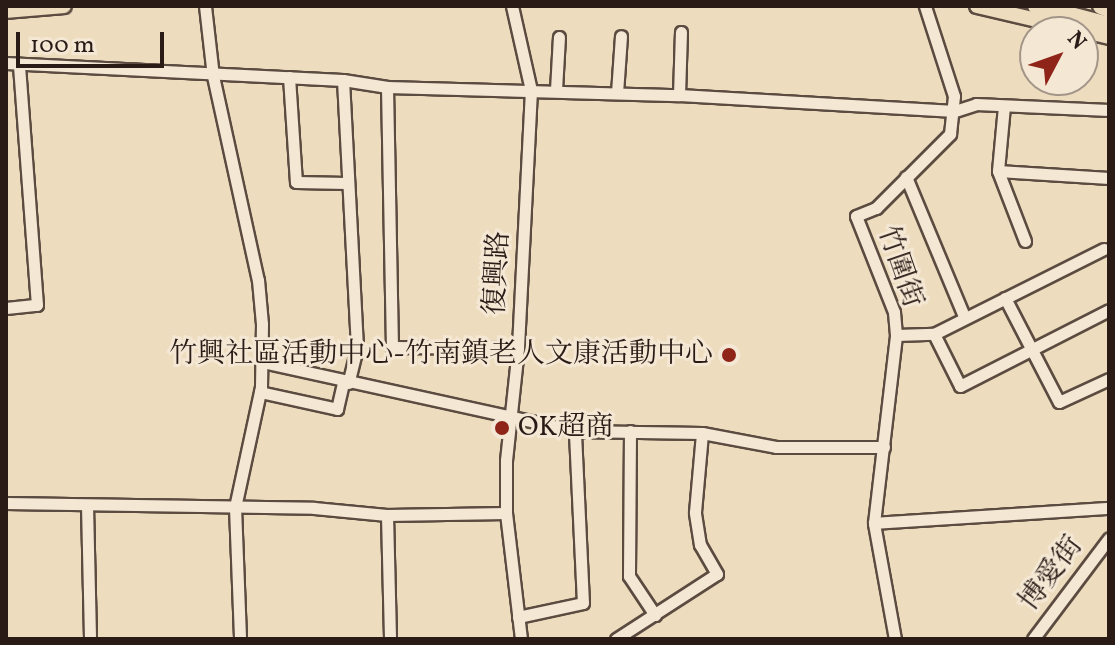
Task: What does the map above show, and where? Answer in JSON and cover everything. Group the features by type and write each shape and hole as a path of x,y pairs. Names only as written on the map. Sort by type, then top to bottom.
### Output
{"highway":[{"path":"1036,6 1109,25"},
{"path":"1101,6 1109,9"}],"main road":[{"path":"6,11 64,6"},
{"path":"977,6 1109,37"}],"street":[{"path":"205,6 213,76 258,280 262,362 260,392 235,507 240,639"},
{"name":"復興路","path":"512,6 531,90 506,513 521,639"},
{"path":"925,6 955,111"},
{"path":"679,95 681,32"},
{"path":"617,93 621,36"},
{"path":"556,90 559,37"},
{"path":"6,308 37,305 12,64 343,80 387,87 679,95 955,111 976,104 1109,110"},
{"path":"289,77 296,182 347,183"},
{"path":"260,392 337,409 357,348 343,80"},
{"path":"387,87 392,347 518,348"},
{"path":"1004,106 998,171 1025,241"},
{"name":"竹圍街","path":"895,639 874,523 896,335 894,312 856,216 876,208 950,134 955,111"},
{"path":"998,171 1109,178"},
{"path":"906,177 964,316"},
{"path":"896,335 934,334 964,316 1104,249"},
{"path":"1005,298 1059,402 1109,379"},
{"path":"934,334 960,386 1109,310"},
{"path":"262,362 575,431 702,433 776,447 884,447"},
{"path":"518,617 583,603 575,431"},
{"path":"630,431 629,576 655,615"},
{"path":"616,639 717,574 700,545 695,512 702,433"},
{"path":"6,503 235,507 387,515 506,513"},
{"path":"87,505 90,639"},
{"path":"874,523 1109,508"},
{"path":"387,515 390,639"},
{"name":"博愛街","path":"1033,639 1109,538"}],"place":[{"name":"竹興社區活動中心-竹南鎮老人文康活動中心","path":"729,355"},
{"name":"OK超商","path":"502,428"}]}
